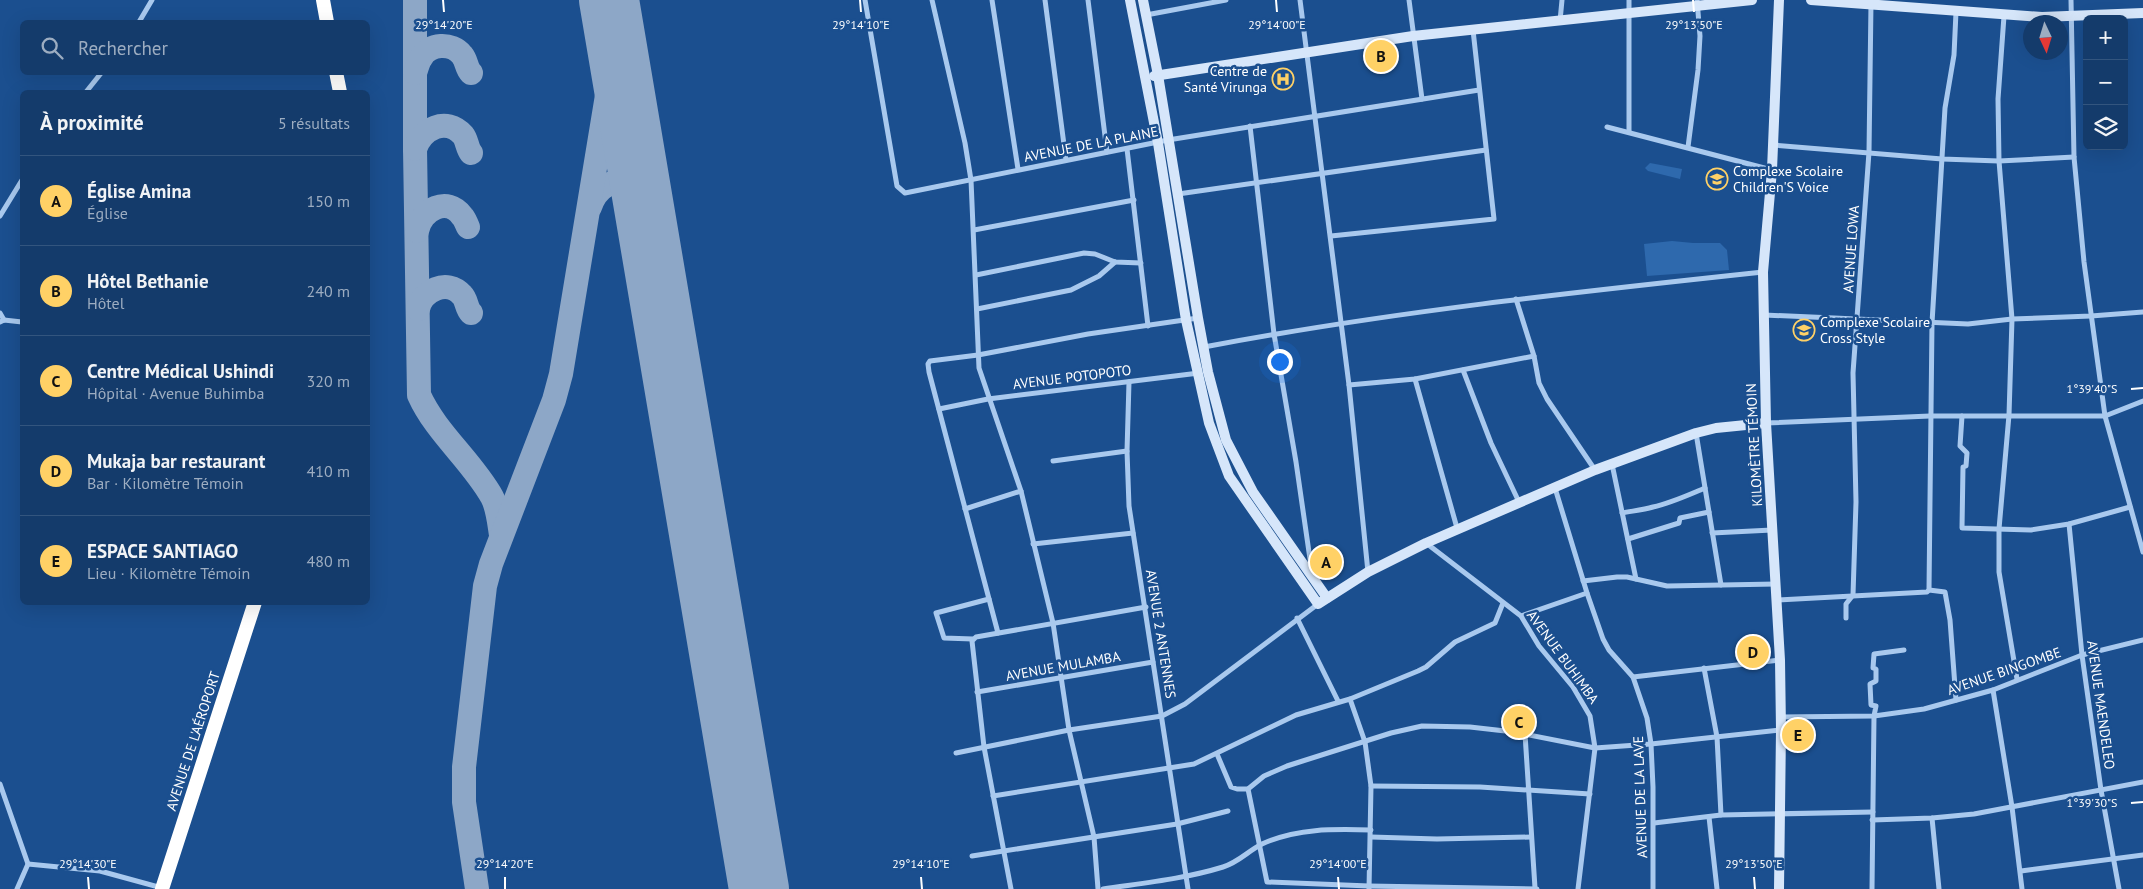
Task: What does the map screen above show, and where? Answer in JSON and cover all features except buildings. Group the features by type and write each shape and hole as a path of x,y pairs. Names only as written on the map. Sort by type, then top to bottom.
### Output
{"highway":[{"path":"323,0 327,20"},
{"path":"337,75 340,90"},
{"name":"AVENUE DE L'AÉROPORT","path":"162,889 254,605"}],"main road":[{"path":"1130,0 1145,78 1177,194 1208,372 1226,440 1253,492 1314,581 1322,601"},
{"path":"1143,0 1158,75 1163,141 1186,320 1209,424 1229,476 1322,601"},
{"path":"1145,78 1413,36 1629,14 1697,3 1752,0"},
{"name":"KILOMÈTRE TÉMOIN","path":"1779,0 1772,170 1763,272 1766,423 1780,660 1779,889"},
{"path":"1811,0 1871,3 2004,16 2072,17 2143,13"},
{"path":"1322,601 1368,572 1457,528 1595,470 1696,433 1716,428 1766,423"},
{"path":"1229,476 1240,469"}],"street":[{"path":"140,20 152,0"},
{"name":"AVENUE DE LA PLAINE","path":"865,0 899,189 905,192 1163,141 1479,90"},
{"path":"932,0 965,143 971,180 979,368 988,399 1022,491 1053,623 1069,730 1094,837 1098,889"},
{"path":"992,0 1018,169"},
{"path":"1045,0 1066,160"},
{"path":"1088,0 1107,152"},
{"path":"1146,15 1226,0"},
{"path":"1300,0 1342,324 1368,572"},
{"path":"1408,0 1422,99"},
{"path":"1560,21 1562,0"},
{"path":"1629,132 1630,0"},
{"path":"2071,0 2074,157 2091,316 2105,416 2143,552"},
{"path":"1688,147 1698,70 1700,36 1697,3"},
{"name":"AVENUE LOWA","path":"1846,618 1846,604 1853,595 1856,502 1853,373 1868,152 1871,3"},
{"path":"1929,590 1932,323 1946,104 1954,55 1956,12"},
{"path":"2004,16 1998,99 1999,161 2012,318 2009,416 1998,529 1998,572 2017,679"},
{"path":"1331,236 1494,219 1473,30"},
{"path":"88,90 100,75"},
{"path":"1250,126 1274,334 1314,581"},
{"path":"1607,127 1772,170"},
{"path":"1773,144 1942,159 1999,161 2074,157"},
{"path":"1127,149 1148,326"},
{"path":"1177,194 1486,150"},
{"path":"0,216 20,183"},
{"path":"974,230 1134,200"},
{"path":"976,275 1084,253 1095,254 1115,262 1141,263"},
{"path":"977,309 1072,290 1099,276 1115,262"},
{"path":"1204,347 1274,334 1516,299 1763,272"},
{"path":"1516,299 1534,356 1540,383 1547,400 1595,470"},
{"path":"1764,315 1972,324 2012,318 2091,316 2143,312"},
{"path":"0,313 2,321 20,322"},
{"path":"998,634 928,364 930,361 978,355 1088,334 1198,318"},
{"path":"1349,385 1415,379 1534,356"},
{"path":"1463,370 1491,443 1519,502"},
{"name":"AVENUE POTOPOTO","path":"939,409 988,399 1208,372"},
{"path":"1415,379 1457,528"},
{"name":"AVENUE 2 ANTENNES","path":"1128,382 1127,451 1130,506 1188,889"},
{"path":"1766,423 1930,416 2105,416 2143,401"},
{"path":"1962,416 1960,446 1966,453 1966,466 1963,467 1962,528 2031,530 2069,524 2130,507"},
{"path":"1696,433 1721,585"},
{"path":"1053,461 1127,451"},
{"path":"1612,464 1636,579"},
{"path":"1555,487 1583,581 1603,639 1633,677 1780,660"},
{"path":"1622,513 1679,500 1705,488"},
{"path":"966,509 1022,491"},
{"path":"1628,539 1679,523 1680,518 1709,512"},
{"name":"AVENUE MAENDELEO","path":"2069,524 2082,655 2101,790 2120,889"},
{"path":"1712,533 1773,530"},
{"path":"1033,544 1134,534"},
{"name":"AVENUE BUHIMBA","path":"1426,543 1521,616 1539,646 1584,702 1590,716 1595,748 1578,889"},
{"path":"1583,581 1617,577 1667,586 1776,584"},
{"path":"1777,600 1927,592 1929,590 1945,592 1950,620 1956,700"},
{"path":"1521,616 1587,593"},
{"path":"989,599 936,613 944,638 973,639 1146,607"},
{"path":"956,752 1069,730 1162,716 1185,704 1322,601"},
{"path":"993,796 1081,784 1194,764 1296,715 1350,699 1418,671 1455,642 1492,625 1496,621 1498,611 1503,603"},
{"path":"1297,618 1338,701"},
{"path":"973,639 972,644 984,747 1011,889"},
{"name":"AVENUE BINGOMBE","path":"1781,717 1874,716 1920,710 1992,690 2082,655 2143,640"},
{"path":"1872,889 1874,716 1876,706 1871,705 1870,684 1876,681 1876,669 1873,668 1874,654 1904,650"},
{"name":"AVENUE MULAMBA","path":"977,692 1153,662"},
{"path":"1704,668 1717,737 1721,815"},
{"name":"AVENUE DE LA LAVE","path":"1633,677 1647,718 1651,744 1654,822 1653,889"},
{"path":"1992,690 2012,808 2022,889"},
{"path":"1350,699 1365,742 1371,786 1369,888"},
{"path":"1217,754 1231,787 1248,789 1264,776 1287,766 1422,726 1470,727 1525,734 1595,748 1781,730"},
{"path":"1248,789 1267,882 1369,888 1536,889 1525,734"},
{"path":"1872,820 1932,818 2012,808 2143,782"},
{"path":"0,784 28,864 17,889"},
{"path":"1371,786 1528,789 1590,794"},
{"path":"972,856 1177,824 1228,811"},
{"path":"1654,822 1721,815 1872,812"},
{"path":"1709,817 1717,889"},
{"path":"1932,818 1939,889"},
{"path":"1103,889 1186,877 1235,862 1260,845 1295,833 1322,830 1437,839 1531,837"},
{"path":"2021,872 2143,854"},
{"path":"28,864 100,871 162,889"}],"shaded area":[{"path":"1650,163 1682,169 1680,179 1648,171 1645,168"},
{"path":"1672,241 1720,243 1727,250 1729,270 1647,276 1644,244"}],"taxiway":[{"path":"415,0 415,149 419,395 435,422 475,471 492,497 497,511 501,535"},
{"path":"477,889 464,802 464,767 485,586 491,564 554,400 561,374 613,59 614,33"},
{"path":"415,73 419,61 425,53 429,49 441,46 447,46 458,51 464,57 471,73"},
{"path":"415,149 418,142 429,131 435,127 449,126 463,135 471,153"},
{"path":"590,207 601,189 613,183 626,184 634,190 643,202"},
{"path":"417,231 420,223 429,211 443,206 456,210 464,218 468,227"},
{"path":"418,309 424,297 430,292 443,287 449,287 462,295 471,313"}],"runway":[{"path":"609,0 759,889"}],"place":[{"name":"Hôtel Bethanie","path":"1381,56"},
{"name":"Centre de Santé Virunga","path":"1283,79"},
{"name":"Complexe Scolaire Children'S Voice","path":"1717,179"},
{"name":"Complexe Scolaire Cross Style","path":"1804,330"},
{"name":"Église Amina","path":"1326,562"},
{"name":"Mukaja bar restaurant","path":"1753,652"},
{"name":"Centre Médical Ushindi","path":"1519,722"},
{"name":"ESPACE SANTIAGO","path":"1798,735"}]}
